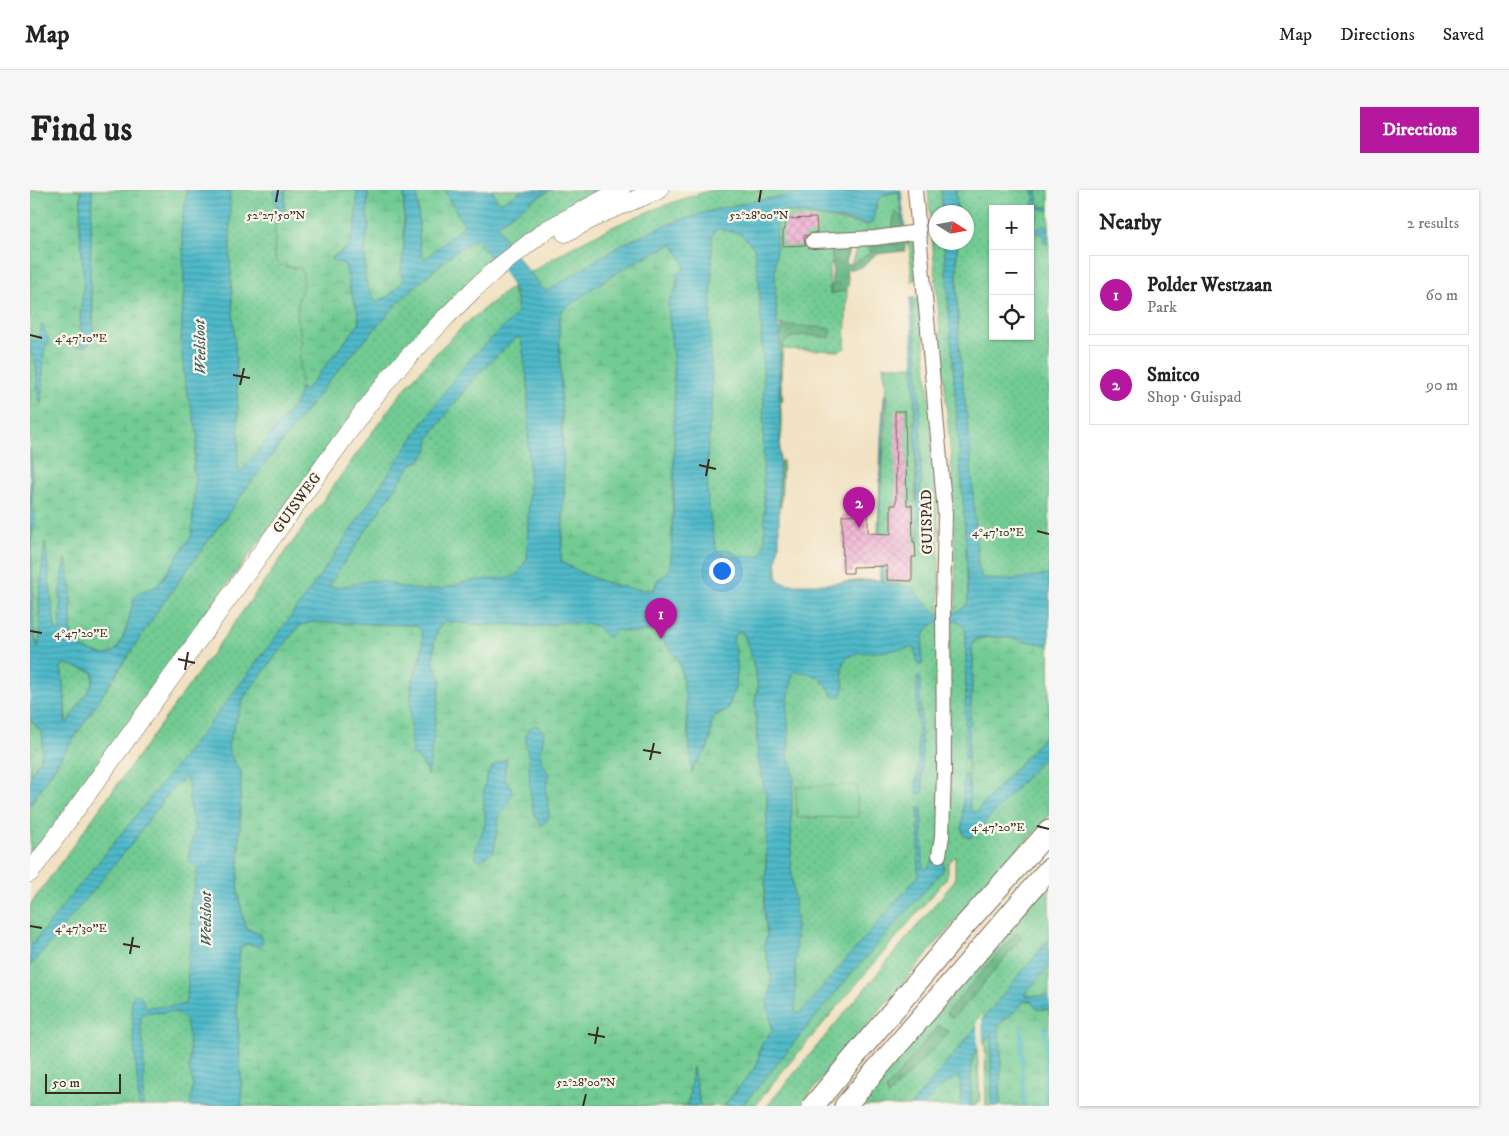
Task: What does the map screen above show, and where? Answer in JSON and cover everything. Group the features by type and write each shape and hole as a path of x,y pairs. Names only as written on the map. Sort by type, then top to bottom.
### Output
{"highway":[{"path":"813,1106 964,926 1049,831"},
{"path":"845,1106 1049,869"}],"main road":[{"name":"GUISWEG","path":"30,873 370,402 395,371 474,289 519,256 546,230 620,190"},
{"name":"GUISWEG","path":"519,256 590,220 659,190"}],"street":[{"name":"GUISPAD","path":"915,190 944,513 944,772 942,836 939,855"},
{"path":"813,241 875,238 919,232"}],"green space":[{"path":"30,190 609,190 510,248 498,228 479,244 495,261 360,405 177,653 30,861 30,805 128,656 30,655"},
{"path":"30,190 81,190 80,229 84,281 80,317 81,334 80,340 75,346 94,339 90,282 92,190 187,190 181,230 184,285 181,343 198,435 193,468 195,479 192,535 158,586 140,592 135,596 123,638 115,651 109,654 99,654 83,648 75,643 72,637 71,586 66,560 60,591 60,632 55,628 45,545 39,600 39,648 34,635 31,543 35,519 32,503 30,449 30,353 35,360 41,404 44,351 49,341 42,326 40,337 36,341 30,340"},
{"path":"285,190 357,190 356,220 353,235 346,248 331,259 344,264 346,267 351,292 358,312 359,324 306,390 300,389 301,340 297,317 303,275 301,268 285,267 284,263 281,266 274,256 276,206 284,212"},
{"path":"367,190 404,190 404,243 401,273 403,281 389,296 375,302 366,282 365,274 365,248 369,225"},
{"path":"417,190 444,190 464,225 462,229 425,259 420,248"},
{"path":"492,190 523,190 503,202 498,202"},
{"path":"711,190 820,190 791,194 781,213 787,211 867,225 872,222 878,200 885,195 899,192 902,218 895,212 892,231 915,237 919,276 912,282 909,245 867,245 870,253 851,265 857,246 850,247 846,263 831,264 829,269 830,294 847,290 845,348 839,351 783,349 783,344 793,337 830,338 781,325 777,326 782,431 776,557 778,580 797,585 863,580 884,582 879,536 887,397 883,366 914,366 916,503 918,371 912,298 920,299 935,461 940,613 956,608 953,482 933,250 945,250 965,527 968,595 979,576 959,348 957,250 974,250 974,205 957,205 956,190 1034,190 1037,208 1049,210 1049,816 938,941 799,1106 767,1106 952,884 955,877 955,856 948,863 946,879 755,1106 30,1106 30,905 392,405 432,358 454,335 512,287 518,310 546,291 530,273 595,235 663,206"},
{"path":"928,190 941,190 942,205 929,205"},
{"path":"1037,190 1049,190 1049,207 1039,206"},
{"path":"895,211 902,218 905,228 892,231"},
{"path":"673,244 684,262 685,270 678,278 675,292 671,297 675,423 671,562 668,572 656,582 654,590 642,590 618,586 594,578 561,561 564,495 559,321 562,311 602,283 629,265"},
{"path":"905,244 905,251 876,254 862,267 846,270 849,281 847,290 830,294 833,268 831,249 847,250 846,264 851,265 870,253 867,245"},
{"path":"781,325 831,329 830,338 799,336 788,339 783,343 781,381 783,401 780,403 779,347"},
{"path":"783,460 781,507 779,507 780,462"},
{"path":"445,621 535,627 567,622 589,624 633,633 654,630 674,654 680,665 686,700 687,727 693,770 695,764 708,747 714,716 726,711 732,698 737,668 733,639 740,631 743,633 750,649 758,686 755,701 758,758 767,799 764,909 767,936 764,945 771,975 771,991 767,1000 772,1028 771,1033 765,1039 760,1049 757,1065 724,1106 700,1106 693,1069 688,1106 418,1106 417,1101 414,1103 414,1106 241,1106 242,1094 236,991 240,949 246,944 253,945 260,935 247,928 238,894 241,772 230,755 228,745 244,697 299,626 312,622 417,625 423,638 423,646 411,692 411,744 412,753 423,763 427,775 441,680 434,664 434,647 438,630"},
{"path":"1006,637 1049,645 1049,731 977,811 973,812 970,809 968,759 973,663 972,646 979,639"},
{"path":"63,664 93,672 92,686 67,723 61,668"},
{"path":"30,719 42,733 43,739 41,758 30,774"},
{"path":"857,785 858,817 797,818 796,787"},
{"path":"1049,881 1049,939 911,1106 857,1106"},
{"path":"1017,932 1022,937 971,999 953,1018 946,1013"},
{"path":"1049,967 1049,996 1024,996 1028,990"},
{"path":"1030,1000 1037,1009 1049,1009 1049,1106 1000,1106 1001,1050 998,1027 1023,1002"},
{"path":"938,1025 949,1032 888,1096 886,1090"},
{"path":"991,1034 992,1106 986,1106 985,1041"},
{"path":"977,1048 980,1102 976,1102 976,1106 971,1106 971,1064"},
{"path":"959,1077 961,1084 961,1106 923,1106 943,1085"}],"water":[{"path":"81,190 92,190 90,282 94,332 91,343 75,347 80,340 81,334 80,317 84,281 80,229"},
{"name":"Weelsloot","path":"187,190 230,190 230,260 239,438 238,464 241,472 297,401 300,389 306,390 359,324 358,312 351,292 346,267 344,264 331,260 346,248 353,235 356,220 357,190 367,190 368,194 367,214 369,225 365,248 365,274 366,282 375,302 389,296 403,281 401,273 404,243 404,190 417,190 420,248 425,259 464,225 444,190 492,190 498,202 503,202 523,190 551,190 497,225 510,248 542,288 547,291 624,243 669,224 713,210 820,190 901,190 905,228 903,226 899,192 885,195 878,200 872,223 870,224 787,211 781,213 777,219 775,274 777,325 780,332 780,431 779,543 775,574 778,580 783,583 792,584 832,584 880,580 878,534 881,437 886,392 880,495 880,545 884,582 914,588 937,614 959,611 968,601 965,527 945,250 957,250 959,348 970,445 978,566 982,578 1007,579 1049,575 1049,645 999,637 981,638 973,642 968,759 965,759 966,639 965,629 957,621 939,621 927,630 922,647 922,665 918,665 914,647 882,652 856,653 847,658 842,670 844,688 842,696 833,697 823,681 814,675 795,672 792,677 787,708 788,758 793,770 794,781 792,794 791,865 796,921 795,1011 799,1014 918,876 919,807 922,806 923,868 926,870 937,854 943,856 944,869 852,973 742,1106 724,1106 757,1065 762,1043 771,1033 772,1028 767,1000 771,991 771,975 764,945 767,936 764,909 767,799 758,758 755,701 758,686 750,649 743,633 740,631 733,639 737,676 733,694 726,711 714,716 709,745 694,766 692,773 686,700 680,665 674,654 654,630 633,633 616,630 608,638 598,627 589,624 567,622 535,627 445,621 438,630 434,647 434,664 441,679 428,776 423,763 412,753 411,744 411,692 423,646 421,631 416,625 312,622 299,626 244,697 228,745 230,755 241,772 238,894 246,928 260,935 263,942 260,947 246,944 240,949 236,991 242,1094 241,1106 190,1106 193,1083 189,1069 188,1031 185,1019 171,1011 149,1012 142,1015 141,1028 144,1050 143,1106 139,1106 131,1000 135,994 139,994 145,1007 177,1006 185,1004 188,987 187,961 191,948 192,911 189,905 198,868 189,861 194,823 185,777 167,795 130,846 30,967 30,947 206,728 274,639 326,567 454,379 473,356 514,317 517,310 516,295 509,279 496,259 493,260 476,240 455,252 395,306 330,380 254,478 161,606 30,805 30,774 41,758 43,739 42,733 30,719 30,449 32,503 35,519 31,543 32,607 34,635 38,648 40,636 39,600 45,542 55,628 57,631 60,631 60,591 66,558 71,586 72,637 75,643 83,648 102,654 109,654 115,651 123,638 135,596 140,592 158,586 192,535 195,479 193,468 198,435 185,383 181,343 184,285 181,230","holes":["720,229 741,234 754,248 759,284 764,392 763,471 765,537 764,549 758,556 730,556 716,549 708,505 707,463 712,393 710,345 712,236 715,230","673,244 684,262 685,269 677,274 677,289 668,306 674,370 674,485 671,562 668,572 665,576 659,578 654,590 642,590 618,586 594,578 561,561 564,495 559,321 562,311 588,292 629,265","521,338 528,386 529,487 527,559 520,571 512,577 470,581 441,589 404,588 386,582 371,580 339,587 329,585 411,465 421,460 425,455 428,449 429,438 472,380 513,340","63,664 93,672 91,686 67,723 65,720 65,698 61,668"]},
{"path":"274,190 285,190 284,212 276,206"},
{"path":"941,190 956,190 957,205 942,205"},
{"path":"1034,190 1037,190 1039,206 1049,207 1049,210 1037,208 1034,227 1033,205 1035,201"},
{"path":"1049,226 1048,243 1045,244 1042,233 1034,234 1034,227"},
{"path":"910,298 912,298 919,391 921,455 920,540 918,540 914,366"},
{"path":"42,324 49,341 44,351 41,405 36,366 30,353 30,340 36,341 40,337"},
{"path":"917,677 920,677 923,792 919,794 917,793 916,786 918,765"},
{"path":"535,725 544,732 541,754 542,761 549,774 546,791 549,815 547,821 541,825 534,812 532,803 526,742 528,729"},
{"path":"1049,731 1049,752 971,838 964,836 962,829 964,775 968,775 970,809 973,812 977,811"},
{"path":"507,758 504,778 513,791 508,804 499,817 494,851 481,860 476,858 476,854 477,845 485,824 485,784 488,773 493,766"},
{"path":"1049,939 1049,967 1024,995 1049,996 1049,1009 1037,1009 1030,1000 1023,1002 998,1027 1001,1050 1000,1106 992,1106 991,1034 976,1050 971,1064 971,1106 961,1106 961,1084 959,1077 943,1085 923,1106 911,1106"},
{"path":"693,1067 700,1106 688,1106"}],"pier":[{"path":"982,1015 983,1046 978,1052 977,1022"}],"building":[{"path":"816,218 817,232 804,236 805,245 783,246 785,219"},
{"path":"895,411 905,411 907,505 912,505 913,542 915,542 916,557 912,557 912,581 887,580 887,566 853,567 853,573 843,573 842,515 868,514 868,533 891,534 891,505 896,505"}],"waterway":[{"path":"1021,1026 1024,1106"},
{"path":"1045,1026 1047,1106"}],"place":[{"name":"Smitco","path":"859,528"},
{"name":"Polder Westzaan","path":"661,639"}]}
